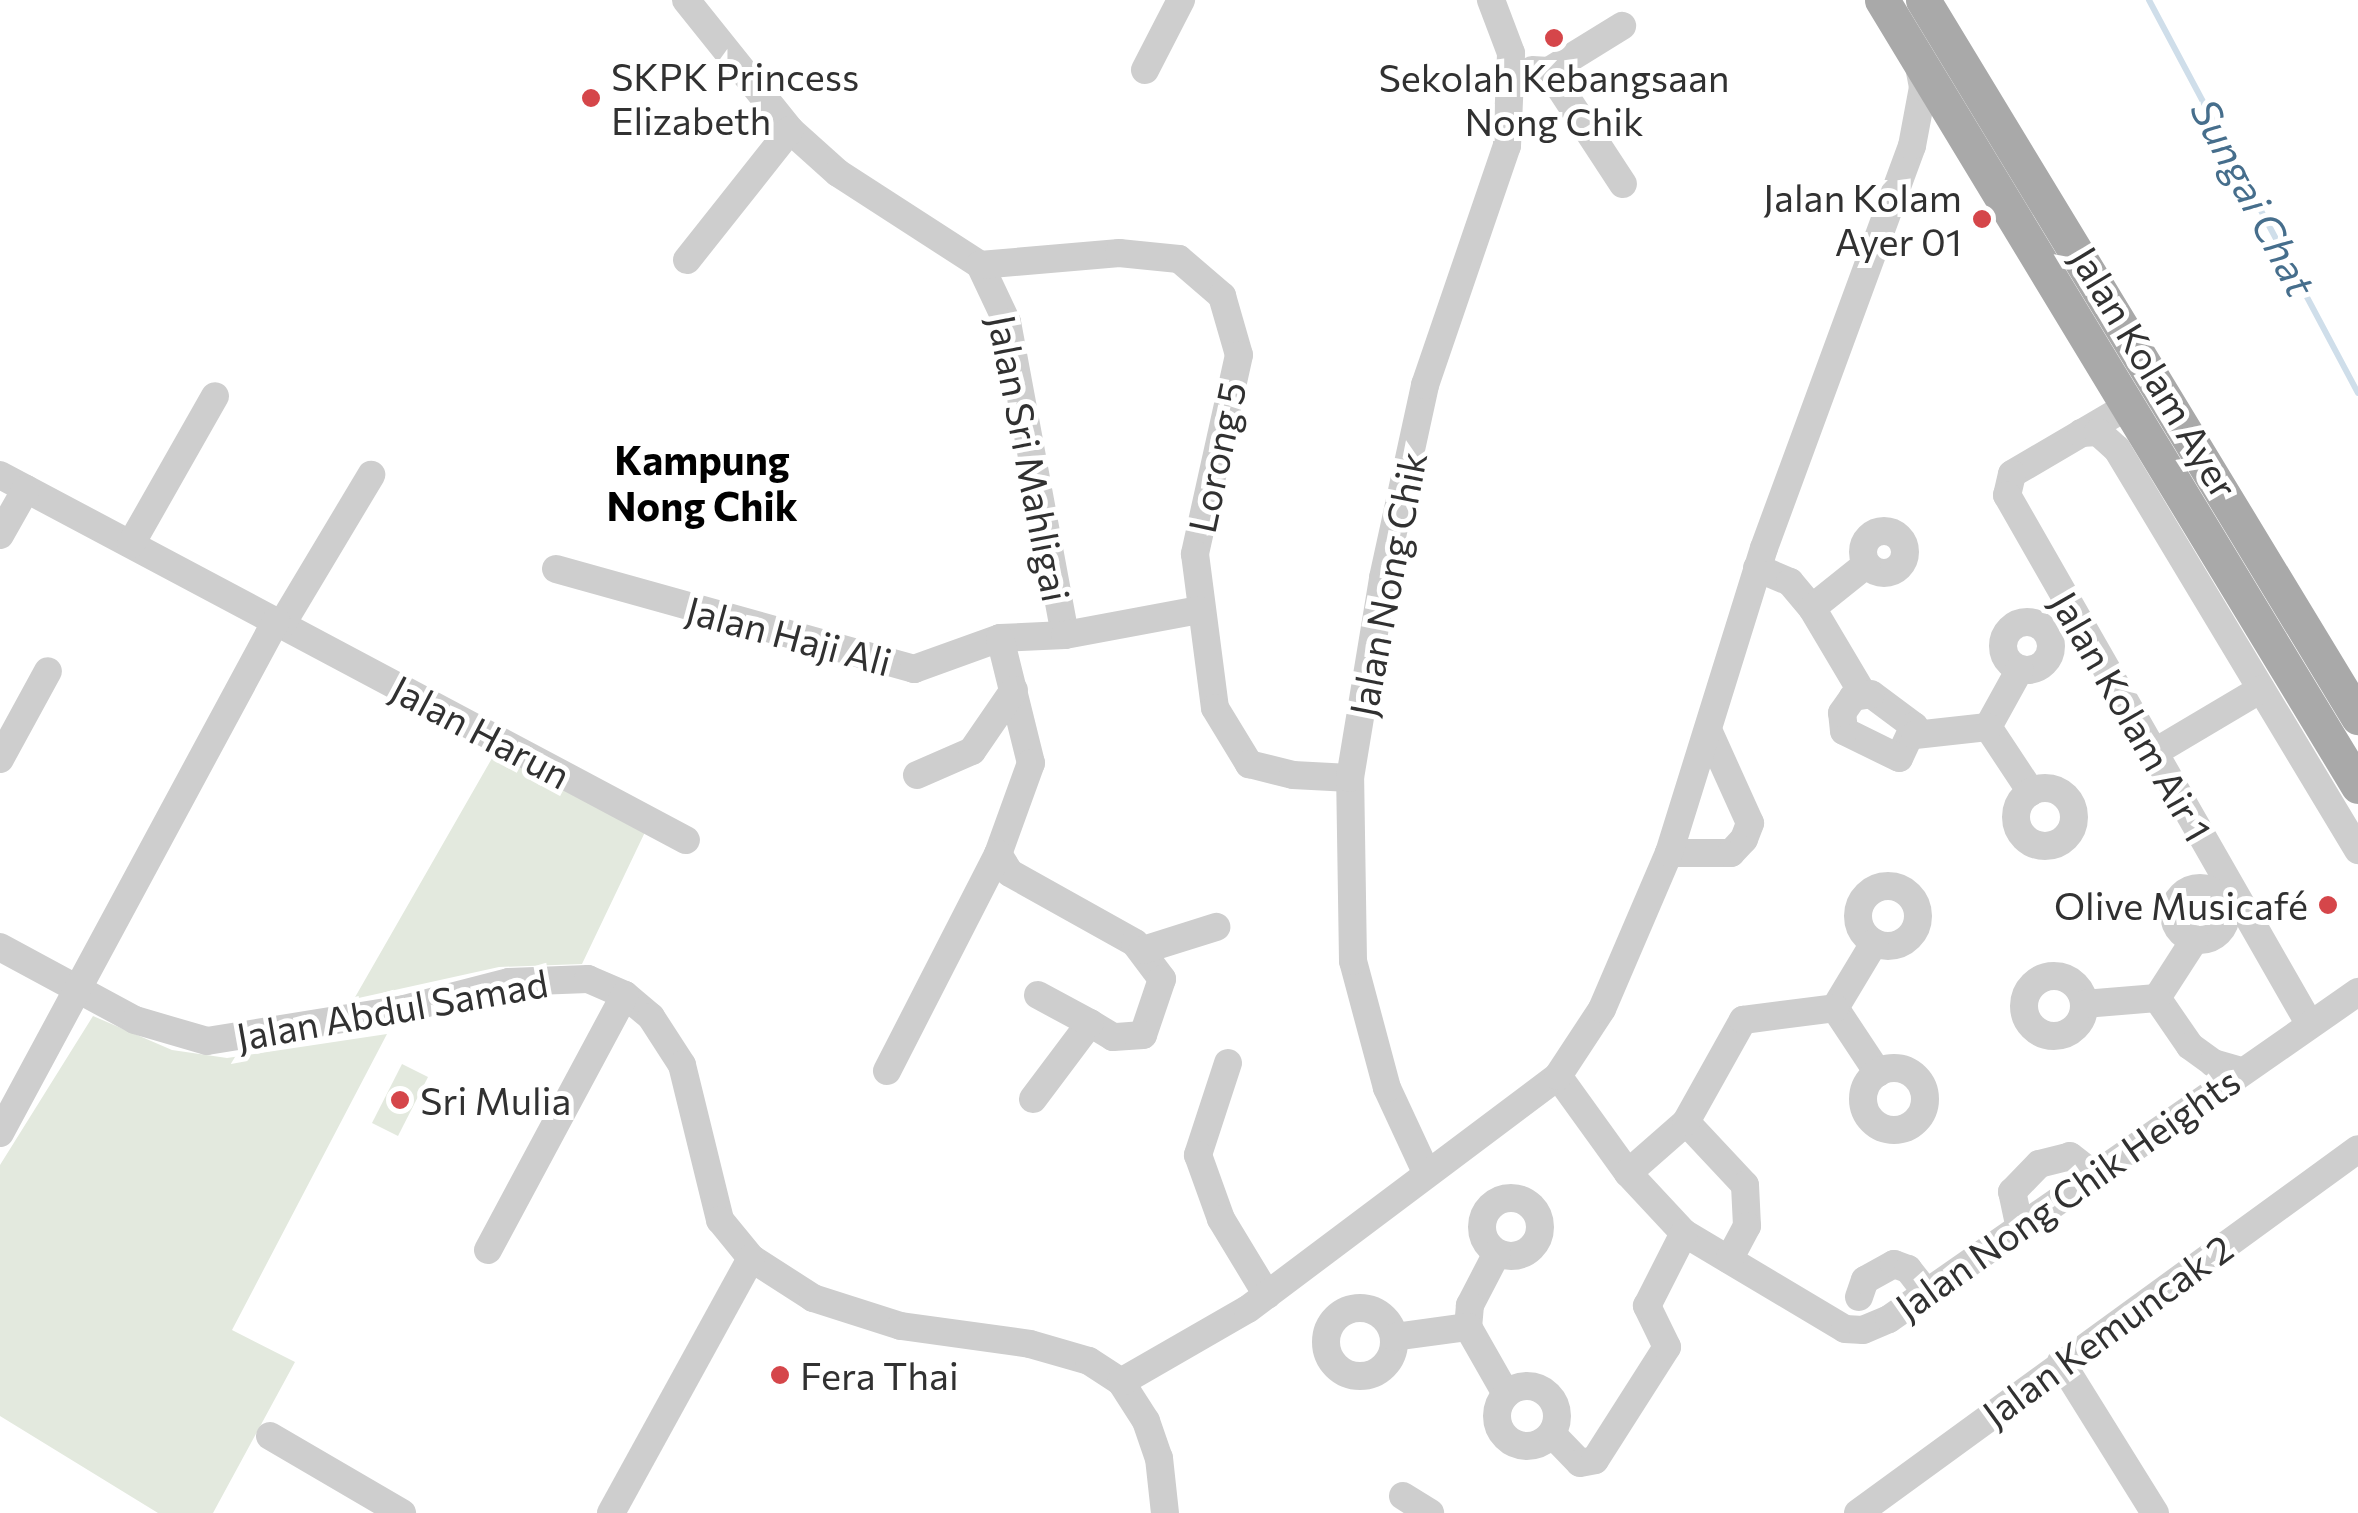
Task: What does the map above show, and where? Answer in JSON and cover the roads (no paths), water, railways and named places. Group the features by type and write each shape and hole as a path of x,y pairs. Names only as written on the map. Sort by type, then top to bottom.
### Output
{"main road":[{"name":"Jalan Kolam Ayer","path":"1882,0 2358,786"},
{"name":"Jalan Kolam Ayer","path":"1923,0 2358,716"}],"street":[{"name":"Jalan Sri Mahligai","path":"686,0 790,130 838,173 980,265 1003,306 1065,635"},
{"path":"1145,70 1181,0"},
{"name":"Jalan Nong Chik","path":"1426,1172 1386,1088 1353,961 1350,778 1383,578 1425,385 1508,146 1511,53 1491,0"},
{"path":"1511,53 1535,72 1548,72 1622,26"},
{"path":"1165,1513 1159,1458 1122,1382 1267,1294 1558,1076 1602,1010 1670,853 1758,568 1912,146 1923,87 1918,60"},
{"path":"1548,72 1624,184"},
{"path":"1912,146 1937,121 1962,134"},
{"path":"687,260 790,130"},
{"name":"Lorong 5","path":"980,265 1119,253 1178,259 1222,296 1239,354 1195,554 1198,610 1215,708 1249,764 1292,776 1350,778"},
{"path":"1003,306 1027,258"},
{"path":"131,544 215,396"},
{"name":"Jalan Kolam Air 1","path":"2126,407 2012,474 2007,495 2310,1025"},
{"path":"2080,433 2098,432 2117,449 2358,850"},
{"name":"Jalan Harun","path":"0,475 686,840"},
{"path":"0,1134 279,622 371,475"},
{"path":"0,535 26,488"},
{"path":"1812,608 1866,564"},
{"name":"Jalan Haji Ali","path":"556,568 862,660 914,669 1000,638 1065,635 1198,610"},
{"path":"1758,568 1790,582 1812,608 1863,694 1910,718 1914,735 1898,758 1851,738 1842,713 1863,694"},
{"name":"Jalan Sri Mahligai","path":"886,1071 998,854 1031,764 1000,638"},
{"path":"1988,727 2020,669"},
{"path":"0,759 48,670"},
{"path":"2155,752 2261,689"},
{"path":"917,775 972,751 1014,690"},
{"path":"1914,735 1988,727"},
{"path":"1988,727 2031,792"},
{"path":"1670,853 1731,854 1750,823 1709,732"},
{"path":"998,854 1010,872 1143,950 1162,979 1144,1034 1113,1037 1038,995"},
{"path":"1143,950 1216,927"},
{"path":"2157,998 2195,940"},
{"path":"1836,1008 1874,943"},
{"name":"Jalan Abdul Samad","path":"0,947 76,992 135,1020 206,1041 404,1009 509,982 588,979 625,995 652,1017 682,1065 720,1220 751,1258 813,1298 901,1326 1030,1344 1089,1361 1122,1382"},
{"name":"Jalan Nong Chik Heights","path":"1558,1076 1628,1173 1684,1233 1844,1329 1863,1330 1889,1319 2185,1108 2358,992"},
{"path":"488,1250 625,995"},
{"path":"2084,1004 2157,998"},
{"path":"2157,998 2190,1046 2213,1063 2241,1071"},
{"path":"1836,1008 1878,1073"},
{"path":"1628,1173 1686,1122 1743,1020 1836,1008"},
{"path":"1033,1099 1090,1023"},
{"path":"2185,1108 2190,1046"},
{"path":"1228,1064 1198,1155 1221,1219 1267,1294"},
{"path":"1686,1122 1745,1185 1747,1226 1729,1260"},
{"name":"Jalan Kemuncak 2","path":"1858,1513 2358,1148"},
{"path":"2019,1224 2012,1192 2039,1164 2070,1156 2093,1174"},
{"path":"1552,1434 1580,1464 1595,1460 1667,1347 1647,1306 1684,1233"},
{"path":"1497,1253 1470,1305 1468,1327 1506,1394 1497,1422 1507,1439 1526,1446 1552,1434"},
{"path":"611,1513 751,1258"},
{"path":"1860,1297 1865,1280 1894,1264 1908,1269 1926,1292"},
{"path":"1394,1337 1468,1327"},
{"path":"2061,1362 2156,1513"},
{"path":"1506,1394 1524,1386 1544,1390 1556,1405 1552,1434"},
{"path":"270,1436 402,1513"},
{"path":"1403,1496 1430,1513"}],"waterway":[{"name":"Sungai Chat","path":"2149,0 2358,393"}],"place":[{"name":"Sekolah Kebangsaan Nong Chik","path":"1554,38"},
{"name":"SKPK Princess Elizabeth","path":"591,98"},
{"name":"Jalan Kolam Ayer 01","path":"1982,219"},
{"name":"Olive Musicafé","path":"2328,905"},
{"name":"Sri Mulia","path":"400,1100"},
{"name":"Fera Thai","path":"780,1375"}],"district":[{"name":"Kampung Nong Chik","path":"702,482"}]}
